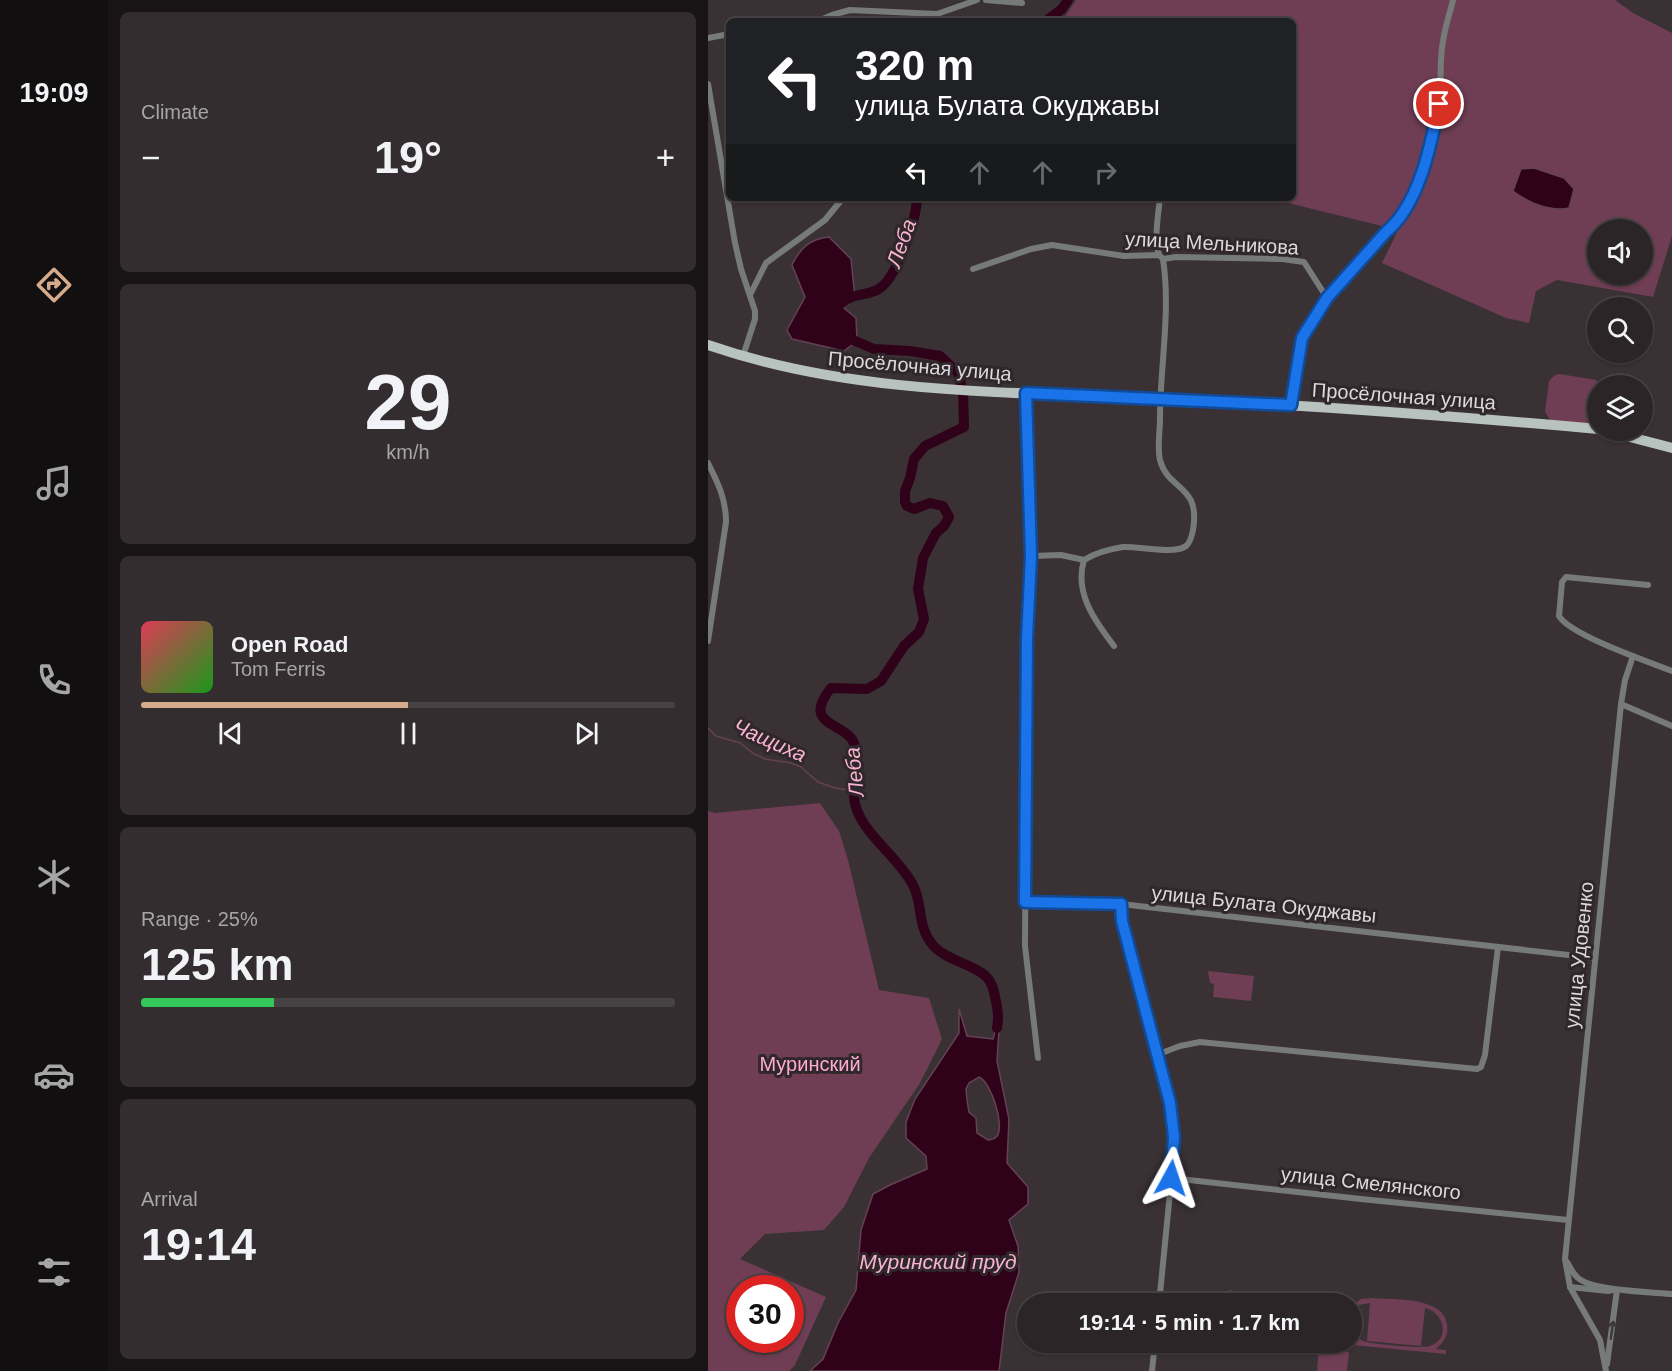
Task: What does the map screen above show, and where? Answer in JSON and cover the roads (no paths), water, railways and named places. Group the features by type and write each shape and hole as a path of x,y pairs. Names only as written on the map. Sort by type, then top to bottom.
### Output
{"main road":[{"name":"Просёлочная улица","path":"708,345 743,357 814,374 887,384 1291,405 1587,428"},
{"path":"1645,441 1672,448"}],"street":[{"path":"825,18 850,10 937,14 978,0"},
{"path":"986,0 1022,3"},
{"path":"1291,405 1302,338 1327,298 1386,232 1396,224 1406,209 1418,182 1432,139 1439,104 1443,42 1453,0"},
{"path":"708,38 726,35"},
{"path":"708,84 726,190"},
{"path":"728,201 735,243 741,269 751,293 755,320 743,357"},
{"path":"751,293 766,263 825,220 841,201"},
{"path":"1114,646 1094,620 1084,598 1082,566 1084,560 1090,556 1124,547 1184,548 1189,543 1195,513 1192,499 1165,471 1160,459 1160,399 1166,306 1161,257 1157,248 1160,201"},
{"name":"улица Мельникова","path":"973,269 1031,249 1052,245 1124,256 1270,258 1304,262 1327,298"},
{"path":"1026,393 1031,556 1027,638 1025,946 1038,1058"},
{"path":"708,463 724,498 726,509 708,641"},
{"path":"1031,556 1060,555 1084,560"},
{"path":"1648,585 1564,578 1560,618 1577,630 1672,671"},
{"name":"улица Удовенко","path":"1606,1371 1600,1340 1570,1287 1565,1259 1621,704 1625,680 1633,656"},
{"path":"1621,704 1672,726"},
{"name":"улица Булата Окуджавы","path":"1025,902 1121,904 1595,958"},
{"path":"1121,904 1122,921 1159,1054 1173,1123 1174,1152 1160,1293"},
{"path":"1159,1054 1200,1042 1477,1070 1481,1067 1485,1054 1498,947"},
{"name":"улица Смелянского","path":"1171,1178 1361,1200 1568,1220"},
{"path":"1565,1259 1578,1278"},
{"path":"1568,1279 1578,1278 1613,1289 1672,1294"},
{"path":"1570,1287 1608,1291 1613,1289"},
{"name":"улица Удовенко","path":"1606,1371 1613,1289"},
{"path":"1152,1371 1154,1353"}],"water":[{"path":"1534,168 1564,178 1574,189 1569,208 1554,209 1540,206 1513,191 1521,169"},
{"path":"829,237 851,259 855,298 844,308 856,318 857,341 844,351 792,339 787,330 805,297 792,265 806,245"},
{"name":"Муринский пруд","path":"959,1009 967,1036 993,1039 1000,1014 997,1061 1009,1119 1007,1163 1028,1187 1028,1204 1009,1220 1018,1246 1019,1272 1006,1313 999,1371 810,1371 823,1359 838,1323 856,1290 861,1230 873,1194 927,1169 926,1156 906,1138 906,1122 915,1099 959,1033","holes":["979,1077 984,1081 996,1104 999,1123 997,1136 988,1140 977,1133 976,1118 969,1112 966,1089 969,1083"]}],"waterway":[{"name":"Леба","path":"1050,18 1062,9 1068,0"},
{"name":"Леба","path":"842,303 850,298 877,290 892,274 904,249 917,201"},
{"name":"Леба","path":"847,334 853,340 874,349 910,351 940,356 958,373 963,392 964,427 925,446 914,459 905,491 907,506 914,509 930,503 943,506 949,517 936,533 923,558 918,589 924,619 919,632 904,646 881,681 867,689 831,688 820,710 823,717 851,738 855,746 854,797 865,826 907,874 916,892 924,930 932,944 945,955 978,970 989,980 997,1009 997,1028"},
{"name":"Чащиха","path":"708,728 716,736 740,743 765,759 791,763 801,767 818,782 853,791"}],"park label":[{"name":"Муринский","path":"810,1064"}]}
